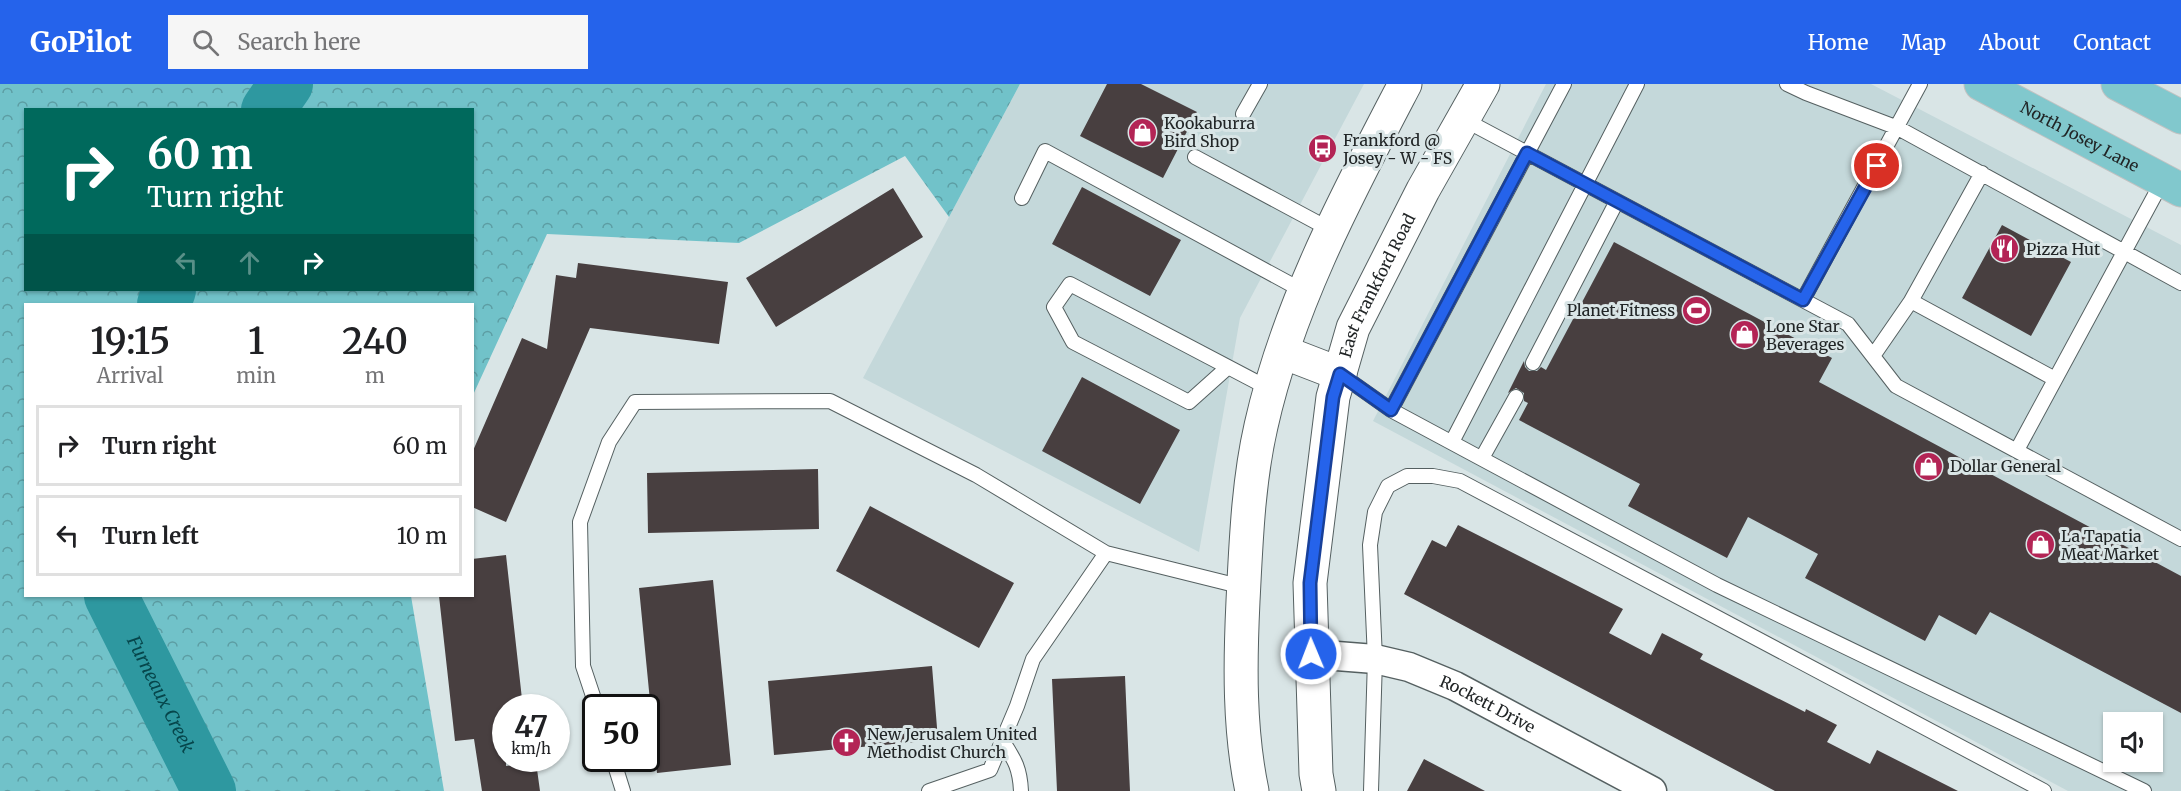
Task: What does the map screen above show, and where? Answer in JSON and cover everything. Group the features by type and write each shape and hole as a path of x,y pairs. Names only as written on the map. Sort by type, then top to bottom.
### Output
{"main road":[{"path":"1252,791 1246,761 1241,651 1247,519 1260,428 1283,351 1331,230 1405,84"},
{"name":"East Frankford Road","path":"1319,791 1316,774 1310,583 1333,397 1353,328 1423,190 1483,84"},
{"name":"North Josey Lane","path":"1981,84 2172,185"},
{"path":"2118,84 2181,117"},
{"path":"1283,351 1340,374"}],"street":[{"name":"Rockett Drive","path":"1311,654 1375,659 1409,667 1455,686 1652,791"}],"lane":[{"path":"1243,114 1260,84"},
{"path":"1391,410 1564,84"},
{"path":"1452,442 1637,84"},
{"path":"1787,84 1898,128 2181,283"},
{"path":"1803,300 1920,84"},
{"path":"1463,119 1848,324 1896,386 2181,540"},
{"path":"1022,198 1045,151 1305,292"},
{"path":"1195,157 1331,230"},
{"path":"1873,356 1911,301 1982,173"},
{"path":"2017,450 2125,251 2172,185"},
{"path":"1533,363 1617,201"},
{"path":"1227,368 1189,402 1073,342 1054,307 1070,284 1270,389"},
{"path":"1911,301 2055,379"},
{"path":"1340,374 1391,410 1717,585 2144,791"},
{"path":"1482,458 1516,397"},
{"path":"592,694 583,666 580,522 609,442 635,402 830,401 975,475 1106,553 1244,587"},
{"path":"1371,791 1375,659 1370,545 1375,512 1388,486 1407,476 1433,476 1460,481 2044,791"},
{"path":"929,791 990,770 1003,742 1033,659 1106,553"},
{"path":"1003,742 1016,760 1021,791"},
{"path":"617,772 623,791"}],"shaded area":[{"path":"1020,84 1364,84 1240,318 1199,552 863,378"},
{"path":"1546,84 1871,84 2181,245 2181,791 2068,791 1373,421"}],"green space":[{"path":"0,84 1020,84 949,217 905,156 739,243 547,234 474,393 474,303 24,303 24,597 411,597 444,791 0,791"}],"building":[{"path":"1107,84 1141,84 1197,112 1163,178 1080,136"},
{"path":"1082,187 1181,240 1150,296 1052,244"},
{"path":"893,188 923,237 776,327 746,278"},
{"path":"2002,225 2071,262 2031,336 1962,298"},
{"path":"1614,242 1832,358 1819,382 2181,576 2181,713 1990,612 1976,635 1939,615 1925,641 1805,578 1818,554 1748,517 1727,558 1628,506 1640,484 1519,420 1528,403 1524,401 1524,393 1516,388 1508,393 1524,361 1529,371 1537,371 1541,367 1546,370"},
{"path":"578,263 728,282 719,344 590,328 506,522 474,508 474,448 522,338 547,349 556,275 576,278"},
{"path":"1082,377 1180,430 1140,504 1042,451"},
{"path":"818,469 819,529 648,533 647,473"},
{"path":"870,506 1014,583 979,648 836,571"},
{"path":"1458,525 1623,609 1609,633 1651,655 1662,633 1703,654 1700,659 1805,712 1806,709 1837,725 1827,742 1870,764 1877,750 1958,791 1775,791 1404,594 1432,540 1446,547"},
{"path":"506,555 521,694 492,694 492,772 537,772 540,791 482,791 474,739 455,741 439,597 474,597 474,559"},
{"path":"713,580 731,765 657,773 660,772 660,694 649,694 639,588"},
{"path":"932,666 938,740 774,755 768,681"},
{"path":"1125,676 1130,791 1057,791 1052,679"},
{"path":"1424,759 1485,791 1407,791"}],"waterway":[{"name":"Furneaux Creek","path":"269,108 286,84"},
{"name":"Furneaux Creek","path":"164,303 169,291"},
{"name":"Furneaux Creek","path":"112,597 209,791"}],"place":[{"name":"Kookaburra Bird Shop","path":"1143,132"},
{"name":"Frankford @ Josey - W - FS","path":"1322,149"},
{"name":"Pizza Hut","path":"2005,249"},
{"name":"Planet Fitness","path":"1696,310"},
{"name":"Lone Star Beverages","path":"1745,335"},
{"name":"Dollar General","path":"1929,466"},
{"name":"La Tapatia Meat Market","path":"2040,545"},
{"name":"New Jerusalem United Methodist Church","path":"846,743"}],"route":[{"path":"1311,654 1310,583 1333,397 1340,374 1391,410 1527,153 1803,300 1877,166"}]}
